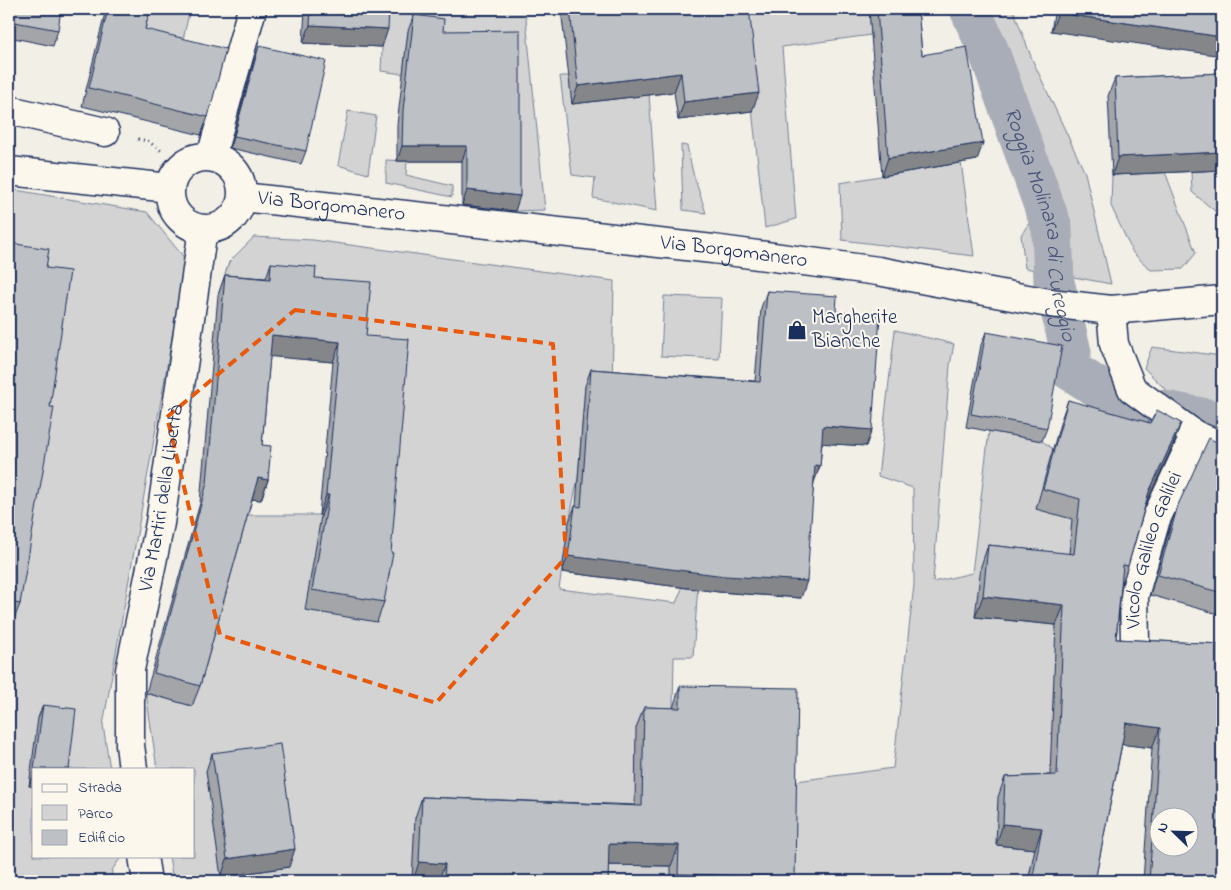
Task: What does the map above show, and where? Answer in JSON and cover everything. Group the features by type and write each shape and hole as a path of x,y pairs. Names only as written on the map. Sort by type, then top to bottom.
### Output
{"main road":[{"path":"211,157 252,9"},
{"path":"9,110 105,132"},
{"path":"200,156 211,157 231,166 242,185 243,197 234,217 225,225 214,229 203,229 191,226 174,210 170,200 176,177 200,156"},
{"path":"9,171 176,177"},
{"name":"Via Borgomanero","path":"243,197 723,250 878,271 1049,303 1111,310 1222,300"},
{"name":"Via Martiri della Libertà","path":"133,768 130,745 130,670 160,523 203,229"},
{"path":"1111,310 1114,344 1132,389 1187,429 1222,446"},
{"name":"Vicolo Galileo Galilei","path":"1135,641 1134,596 1156,519 1187,429"},
{"path":"144,858 147,881"}],"path":[{"path":"105,132 148,141 176,177"}],"highlighted area":[{"path":"295,310 553,344 566,557 436,703 220,635 167,417"}],"green space":[{"path":"147,9 190,9 179,57 138,47"},
{"path":"384,9 525,9 545,210 515,211 514,45 408,31 403,74 381,71"},
{"path":"741,9 869,9 871,35 782,47 796,219 765,228"},
{"path":"983,9 1013,9 1032,59 1085,173 1111,284 1025,268 1021,235 1038,210 1029,145 987,15"},
{"path":"645,34 657,211 593,198 595,178 572,175 560,76 569,76 572,104"},
{"path":"348,111 376,116 368,174 338,165"},
{"path":"681,145 687,146 693,173 706,213 683,210"},
{"path":"386,160 407,161 406,175 452,186 452,197 386,183"},
{"path":"961,162 974,256 842,240 840,183"},
{"path":"1222,170 1222,232 1216,212 1192,192 1191,171"},
{"path":"1165,172 1196,253 1183,269 1151,270 1133,253 1111,206 1112,175"},
{"path":"9,189 147,212 186,260 103,725 110,768 32,768 32,858 121,858 112,870 111,881 9,881"},
{"path":"254,237 313,240 614,281 612,388 585,386 578,478 559,589 676,603 701,542 693,657 674,657 673,706 791,708 789,782 893,768 914,585 913,488 878,476 895,330 954,344 950,365 933,582 972,573 989,431 1042,441 1053,449 1077,521 1049,796 996,844 1035,849 1028,881 173,881 169,858 195,858 195,768 157,768 146,693 192,706 246,515 319,515 402,360 218,295 229,262"},
{"path":"664,296 722,298 719,359 661,356"},
{"path":"1152,347 1222,356 1222,434 1206,430 1144,368"}],"building":[{"path":"9,9 61,9 58,30 9,21"},
{"path":"108,9 150,9 145,29 226,49 208,117 89,88"},
{"path":"311,9 389,9 388,29 310,25"},
{"path":"570,9 749,9 759,93 684,102 681,73 578,86"},
{"path":"877,9 918,9 922,55 967,47 983,143 888,158"},
{"path":"1058,9 1222,9 1222,37 1058,13"},
{"path":"414,15 444,19 443,31 520,30 520,196 467,190 467,146 402,146 403,110"},
{"path":"259,46 326,61 306,151 234,136"},
{"path":"1222,73 1222,152 1118,157 1115,78"},
{"path":"9,243 49,249 46,268 70,271 50,407 54,407 20,604 9,602"},
{"path":"271,263 316,267 315,278 371,282 366,336 409,339 391,553 393,553 384,602 312,590 329,495 326,495 340,342 272,335 262,445 271,446 268,480 258,478 200,686 154,673 207,483 225,275 270,279"},
{"path":"767,291 837,296 836,312 880,316 872,430 823,426 820,466 815,465 807,581 725,576 568,556 575,506 581,507 591,369 760,382"},
{"path":"986,332 1062,346 1047,428 971,414"},
{"path":"1068,400 1150,423 1157,410 1181,423 1149,492 1128,566 1123,565 1116,639 1222,644 1222,881 1149,881 1151,858 1198,858 1198,808 1154,808 1160,728 1126,723 1095,881 1032,881 1042,828 1003,824 1005,777 1057,775 1064,605 983,596 988,545 1074,554 1080,499 1043,489"},
{"path":"1209,438 1222,445 1222,593 1158,575 1178,505"},
{"path":"680,686 798,688 795,877 678,874 679,845 609,844 608,881 444,881 445,864 419,862 422,797 642,806 644,707 680,708"},
{"path":"43,705 76,709 69,768 34,768"},
{"path":"280,744 295,849 227,859 212,753"}],"waterway":[{"name":"Roggia Molinara di Cureggio","path":"970,9 989,52 1052,228 1054,282 1071,352 1067,368 1122,403 1222,422"}],"place":[{"name":"Margherite Bianche","path":"797,330"}]}
